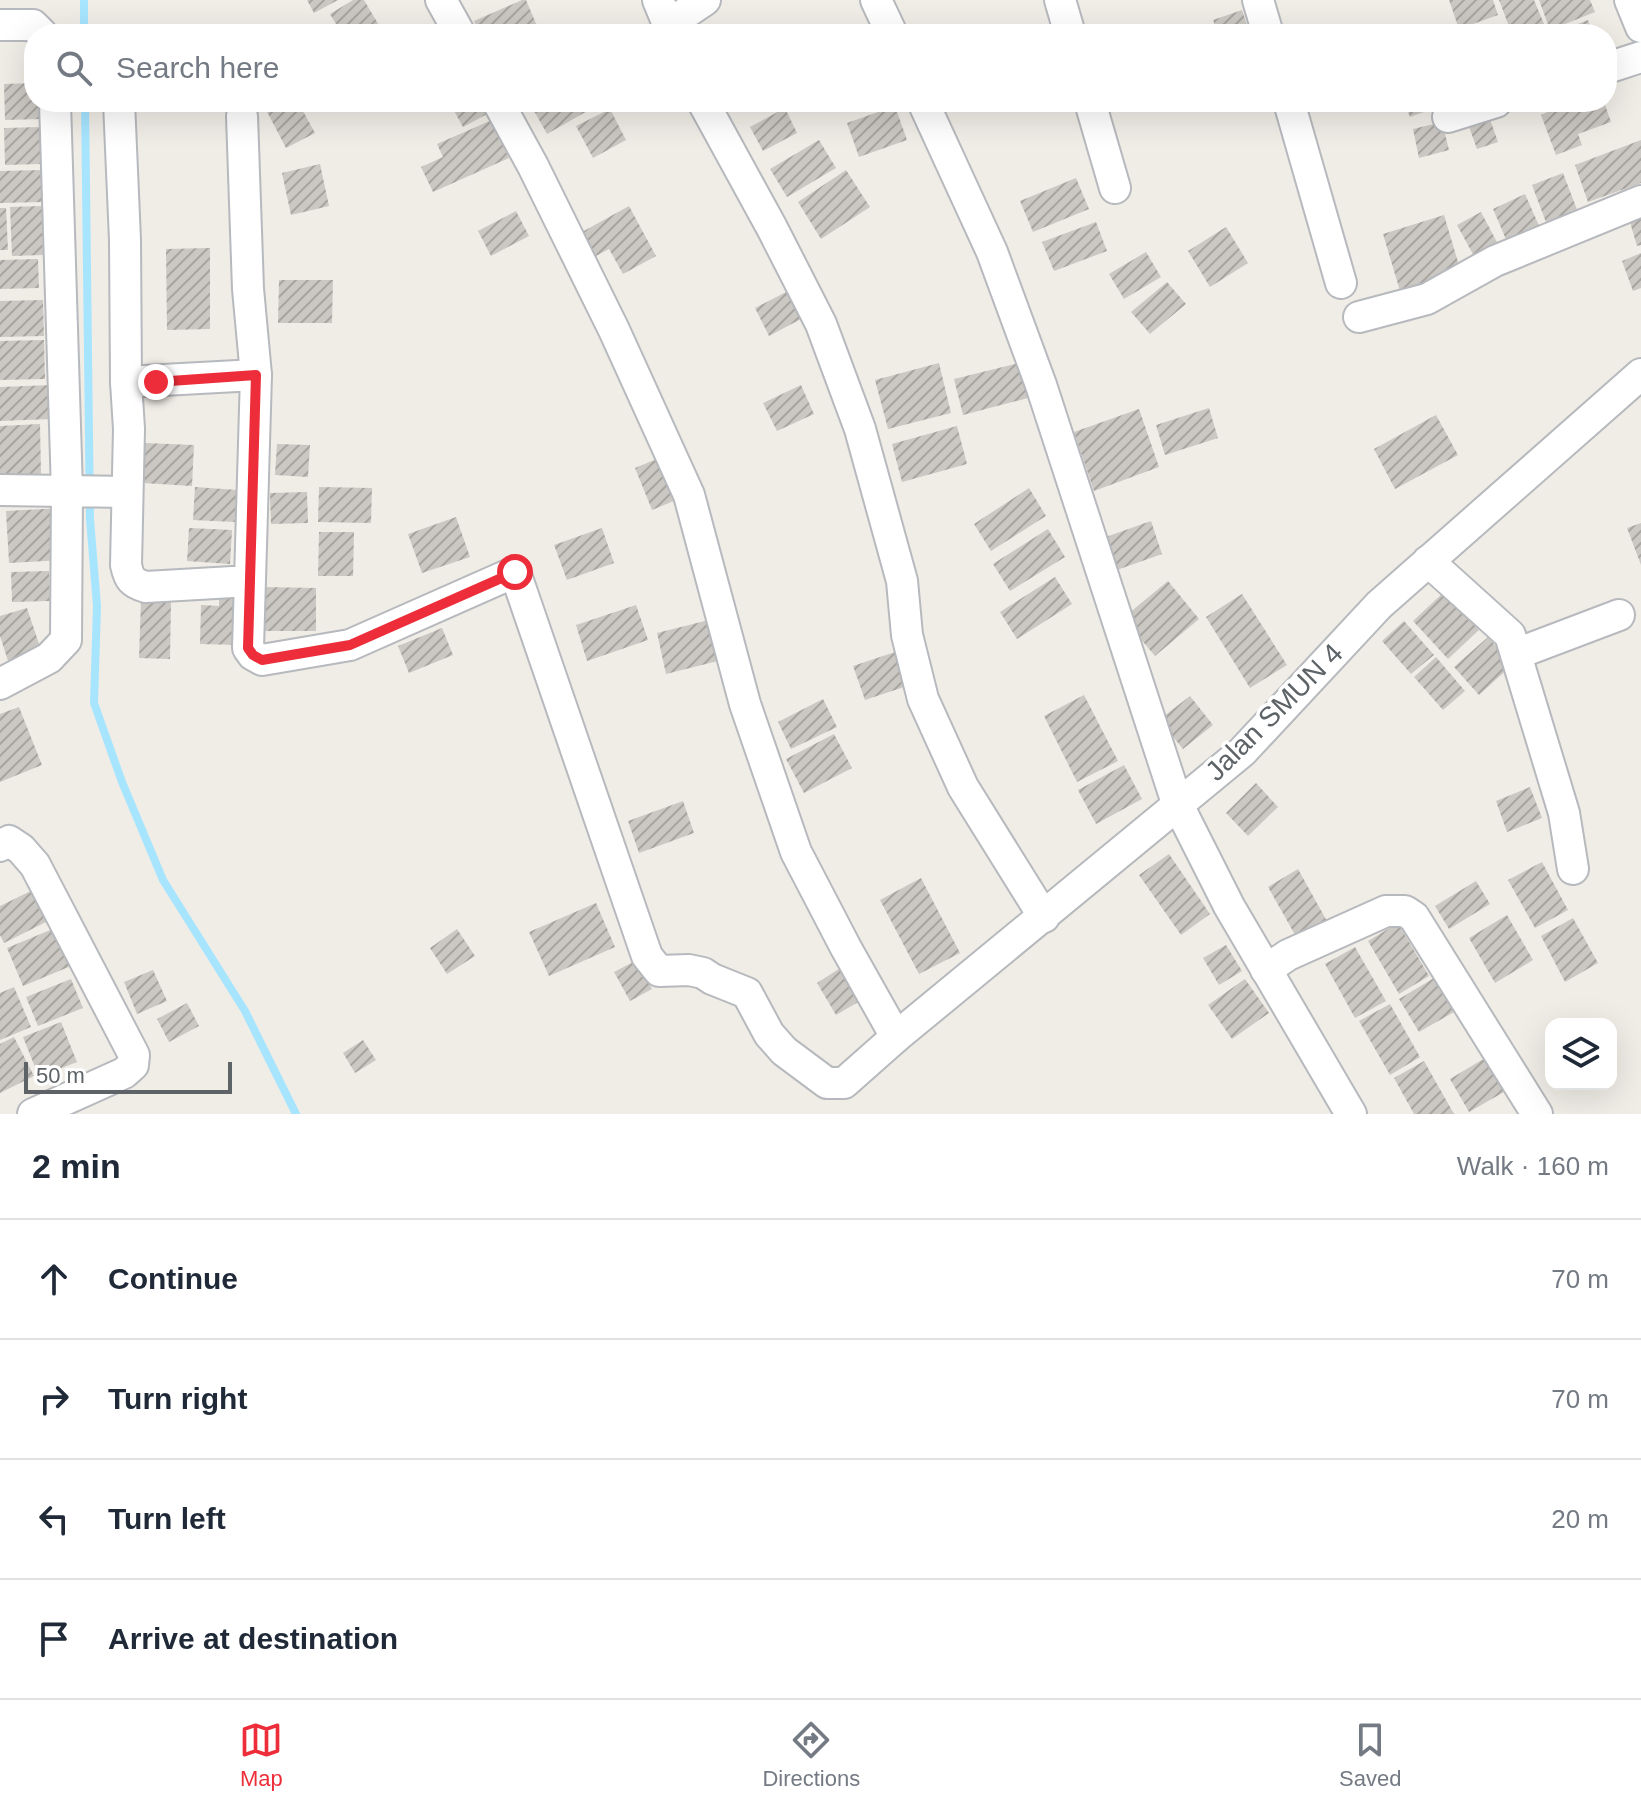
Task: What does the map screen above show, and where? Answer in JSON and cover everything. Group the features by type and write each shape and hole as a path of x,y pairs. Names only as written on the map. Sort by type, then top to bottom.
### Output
{"street":[{"path":"441,0 454,24"},
{"path":"666,20 705,0"},
{"path":"876,0 887,24"},
{"path":"1060,0 1067,24"},
{"path":"1258,0 1265,24"},
{"path":"1630,0 1641,27"},
{"path":"0,25 24,25"},
{"path":"1617,65 1641,57"},
{"path":"0,684 49,658 66,640 69,492 55,112"},
{"path":"119,112 129,429 123,491 126,565 134,583 146,587 250,581 256,375 248,289 242,116"},
{"path":"503,112 614,330 689,495 745,704 796,852 896,1037"},
{"path":"708,112 821,324 860,429 902,581 907,635 923,699 963,787 1044,917"},
{"path":"928,112 992,252 1041,385 1177,803 1229,906 1351,1114"},
{"path":"1093,112 1115,188"},
{"path":"1292,112 1341,283"},
{"path":"1448,117 1464,112"},
{"path":"1359,317 1427,299 1495,261 1641,201"},
{"name":"Jalan SMUN 4","path":"250,581 248,648 262,660 350,645 515,572 653,966 659,971 703,973 747,993 769,1034 784,1051 827,1083 844,1083 1242,752 1379,605 1641,374"},
{"path":"126,382 256,375"},
{"path":"0,490 123,491"},
{"path":"1428,561 1510,635 1564,813 1573,869"},
{"path":"1516,654 1619,615"},
{"path":"0,846 9,841 35,865 134,1055 133,1065 124,1073 33,1114"},
{"path":"1266,970 1288,955 1386,911 1405,911 1414,917 1537,1114"}],"building":[{"path":"307,0 338,0 314,13"},
{"path":"353,0 364,0 378,24 336,24 330,14"},
{"path":"526,0 536,24 475,24 474,21"},
{"path":"1449,0 1493,0 1498,15 1473,24 1457,24"},
{"path":"1499,0 1534,0 1544,24 1508,24"},
{"path":"1539,0 1590,0 1595,12 1565,24 1548,24"},
{"path":"1242,10 1247,24 1214,24 1213,20"},
{"path":"24,83 24,112 42,112 42,119 5,120 4,84"},
{"path":"267,112 303,112 315,133 286,148"},
{"path":"455,112 491,112 463,127"},
{"path":"535,112 586,112 547,134"},
{"path":"604,112 612,112 626,140 593,158 576,126"},
{"path":"778,112 787,112 797,133 763,151 750,127"},
{"path":"878,112 897,112 907,140 859,157 847,123"},
{"path":"1548,112 1608,112 1611,122 1578,134 1582,145 1556,155 1541,115"},
{"path":"1488,114 1498,142 1477,149 1467,121"},
{"path":"492,120 509,158 433,192 421,167 443,157 437,144"},
{"path":"1442,122 1449,150 1419,158 1413,129"},
{"path":"41,127 42,164 5,165 4,128"},
{"path":"819,140 836,168 787,197 770,169"},
{"path":"1641,140 1641,183 1588,202 1575,165"},
{"path":"320,164 329,206 291,215 282,173"},
{"path":"43,170 44,202 0,203 0,171"},
{"path":"846,170 870,207 821,239 798,202"},
{"path":"1563,173 1581,220 1550,233 1532,185"},
{"path":"1076,178 1089,209 1033,232 1020,201"},
{"path":"1525,194 1544,237 1511,251 1493,209"},
{"path":"42,206 43,255 12,256 10,207"},
{"path":"629,206 656,256 623,274 609,249 596,256 582,232"},
{"path":"1641,207 1641,245 1637,246 1627,212"},
{"path":"0,208 6,208 8,250 0,250"},
{"path":"516,211 529,236 491,256 478,231"},
{"path":"1481,212 1499,246 1475,258 1457,225"},
{"path":"1444,215 1461,272 1400,291 1383,234"},
{"path":"1096,222 1107,251 1054,271 1042,242"},
{"path":"1226,227 1248,263 1210,287 1188,251"},
{"path":"210,248 210,329 167,330 166,249"},
{"path":"1146,252 1161,277 1124,299 1109,274"},
{"path":"1641,253 1641,288 1633,291 1622,261"},
{"path":"38,259 39,288 0,289 0,260"},
{"path":"279,280 333,280 332,323 278,323"},
{"path":"1167,282 1186,304 1150,334 1131,312"},
{"path":"786,292 801,319 769,336 755,308"},
{"path":"43,300 44,336 0,337 0,301"},
{"path":"44,340 45,379 0,380 0,341"},
{"path":"939,363 951,413 888,429 875,380"},
{"path":"1019,363 1028,398 963,415 954,379"},
{"path":"51,385 52,419 0,421 0,387"},
{"path":"801,385 814,414 777,431 763,403"},
{"path":"1209,408 1218,438 1165,455 1156,425"},
{"path":"1139,409 1159,467 1094,491 1074,432"},
{"path":"1436,415 1458,455 1395,489 1374,449"},
{"path":"40,424 41,474 0,475 0,426"},
{"path":"957,426 967,464 902,482 892,444"},
{"path":"145,443 194,445 192,486 143,483"},
{"path":"277,444 310,445 308,477 275,475"},
{"path":"664,456 681,498 652,510 635,468"},
{"path":"195,487 237,490 235,522 193,520"},
{"path":"319,487 372,488 371,523 318,522"},
{"path":"1029,488 1046,516 991,551 974,524"},
{"path":"307,492 308,523 271,524 270,493"},
{"path":"62,508 63,560 9,563 6,511"},
{"path":"456,517 470,557 422,573 408,534"},
{"path":"1151,521 1162,554 1114,571 1103,538"},
{"path":"1641,523 1641,565 1627,528"},
{"path":"189,528 232,530 230,564 187,561"},
{"path":"602,528 614,563 567,580 554,545"},
{"path":"1048,529 1065,557 1010,591 993,564"},
{"path":"319,532 354,532 353,576 318,576"},
{"path":"49,571 50,601 12,602 11,572"},
{"path":"1055,577 1072,604 1017,639 1000,612"},
{"path":"1168,581 1199,619 1155,656 1123,618"},
{"path":"263,587 316,588 316,631 263,631"},
{"path":"1444,592 1479,630 1448,659 1413,621"},
{"path":"1242,594 1287,665 1250,688 1206,617"},
{"path":"219,597 242,598 240,645 200,644 201,605 219,606"},
{"path":"141,600 171,601 170,659 139,658"},
{"path":"636,605 648,640 587,661 576,625"},
{"path":"27,608 42,653 9,664 0,636 0,616"},
{"path":"713,619 722,660 666,674 657,633"},
{"path":"1404,621 1434,655 1411,674 1382,641"},
{"path":"442,628 453,655 409,673 398,646"},
{"path":"1488,637 1512,665 1479,695 1454,667"},
{"path":"895,652 907,686 865,700 853,666"},
{"path":"1436,657 1465,691 1443,710 1414,677"},
{"path":"1084,695 1118,761 1077,782 1044,716"},
{"path":"1190,696 1213,725 1183,749 1159,720"},
{"path":"823,699 837,727 791,749 778,722"},
{"path":"19,707 42,765 0,782 0,714"},
{"path":"834,734 852,768 804,793 786,759"},
{"path":"1124,765 1142,799 1096,824 1078,790"},
{"path":"1256,783 1278,807 1248,836 1226,813"},
{"path":"1530,787 1542,818 1507,832 1496,801"},
{"path":"683,801 694,833 639,853 628,821"},
{"path":"1169,854 1210,914 1181,935 1139,875"},
{"path":"1542,862 1568,910 1535,928 1508,880"},
{"path":"1298,869 1328,923 1298,940 1268,887"},
{"path":"921,878 960,953 919,974 880,900"},
{"path":"1476,881 1490,904 1449,929 1435,906"},
{"path":"37,888 52,919 4,943 0,935 0,906"},
{"path":"596,903 615,947 549,976 529,932"},
{"path":"1507,915 1533,960 1495,983 1469,938"},
{"path":"1573,918 1598,963 1565,982 1541,936"},
{"path":"1398,923 1429,976 1399,994 1368,941"},
{"path":"55,928 71,966 23,986 7,948"},
{"path":"457,929 475,956 447,974 430,948"},
{"path":"1226,945 1242,971 1219,985 1203,958"},
{"path":"1355,947 1386,1001 1355,1018 1325,964"},
{"path":"637,960 652,989 630,1001 614,972"},
{"path":"845,965 865,998 836,1015 817,983"},
{"path":"153,970 167,1001 137,1014 124,982"},
{"path":"1434,978 1454,1012 1419,1032 1399,999"},
{"path":"71,979 83,1008 38,1026 26,997"},
{"path":"1245,979 1269,1013 1232,1039 1208,1005"},
{"path":"14,987 31,1027 0,1040 0,993"},
{"path":"187,1003 199,1026 169,1042 157,1019"},
{"path":"1390,1004 1420,1057 1390,1075 1359,1021"},
{"path":"61,1022 77,1062 39,1077 23,1037"},
{"path":"14,1037 34,1076 0,1093 0,1044"},
{"path":"363,1040 376,1060 355,1073 343,1053"},
{"path":"1485,1058 1504,1092 1469,1112 1450,1079"},
{"path":"1424,1061 1454,1114 1414,1114 1394,1078"}],"waterway":[{"path":"84,0 84,24"},
{"path":"85,112 90,519 97,606 94,703 122,782 163,880 245,1011 296,1114"}],"route":[{"path":"156,382 256,375 248,648 262,660 350,645 515,572"}]}
